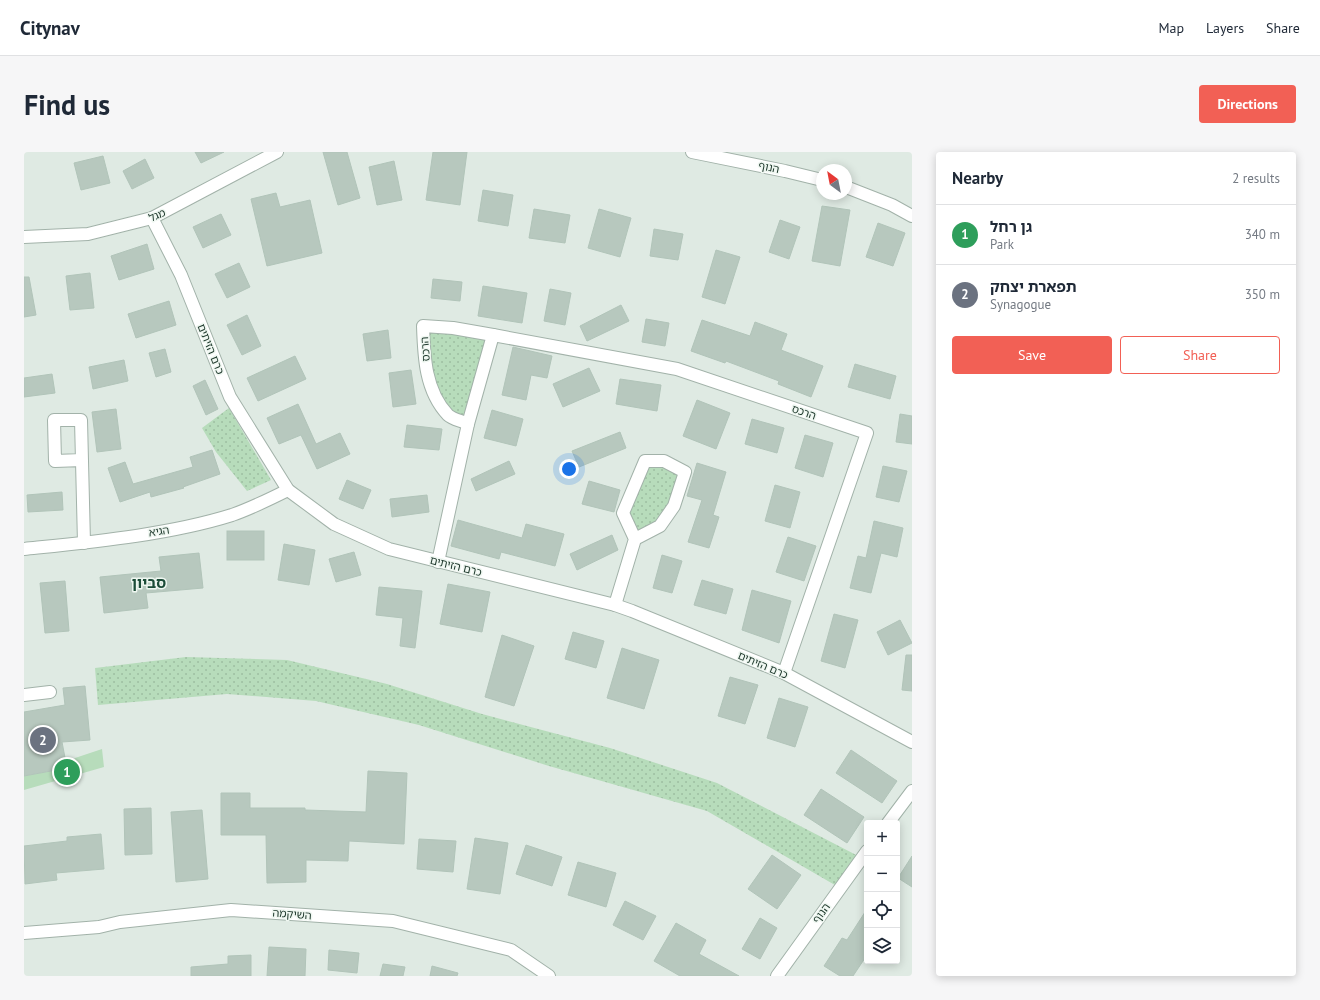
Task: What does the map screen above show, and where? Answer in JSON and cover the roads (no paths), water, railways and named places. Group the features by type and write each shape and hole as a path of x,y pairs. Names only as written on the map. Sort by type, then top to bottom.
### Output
{"street":[{"name":"מגל","path":"24,238 88,234 152,218 277,152"},
{"name":"הנוף","path":"699,152 785,170 816,178"},
{"path":"852,189 892,205 912,216"},
{"name":"כרם הזיתים","path":"152,218 181,275 230,397 288,490 334,524 390,549 615,605 784,673 912,742"},
{"name":"הרכס","path":"468,424 448,415 432,390 424,357 423,326 452,328 677,369 867,433 784,673"},
{"path":"438,562 468,424 493,335"},
{"path":"82,460 84,543"},
{"path":"615,605 634,539 623,513 645,461 664,461 685,472 674,506 660,526 634,539"},
{"name":"הגיא","path":"24,549 84,543 197,524 233,514 288,490"},
{"path":"24,694 50,692"},
{"path":"890,820 912,791"},
{"name":"הנוף","path":"777,976 799,943 864,855"},
{"name":"השיקמה","path":"24,933 99,927 120,922 231,910 393,921 511,950 549,976"}],"place":[{"name":"תפארת יצחק","path":"43,740"},
{"name":"גן רחל","path":"67,772"}],"district":[{"name":"סביון","path":"149,582"}]}
